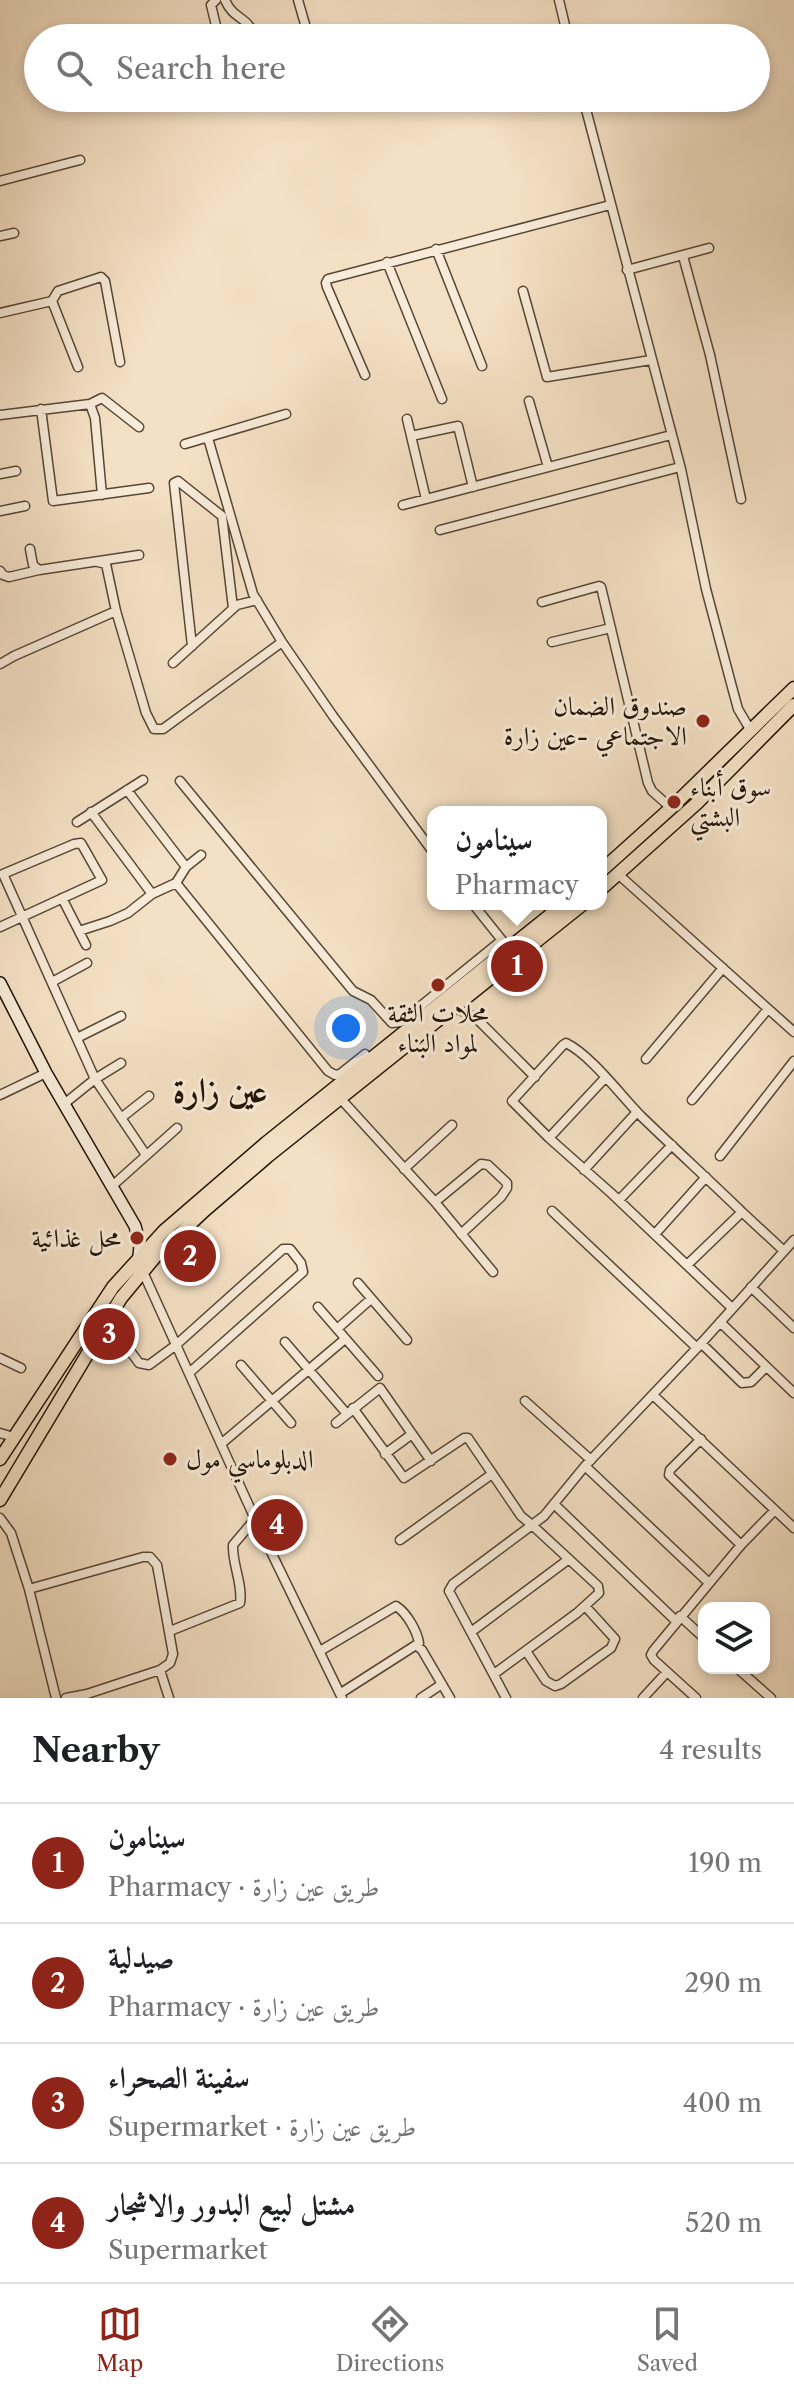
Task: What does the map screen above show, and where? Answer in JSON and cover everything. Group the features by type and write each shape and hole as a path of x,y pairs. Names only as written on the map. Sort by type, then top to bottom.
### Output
{"main road":[{"path":"607,866 794,688"},
{"path":"607,884 697,803 794,705"},
{"path":"22,1461 11,1461 3,1454 113,1287 164,1231 506,944 555,910"},
{"path":"0,1500 121,1298 155,1257 205,1210 340,1098 575,910"},
{"path":"0,983 46,1073 135,1226 140,1245 139,1257"},
{"path":"135,1226 149,1233 164,1231"}],"street":[{"path":"215,24 211,5 216,0"},
{"path":"225,0 230,11 248,24"},
{"path":"298,0 305,24"},
{"path":"559,0 565,24"},
{"path":"587,112 680,467 706,589 732,687 738,709 751,731"},
{"path":"0,181 80,160"},
{"path":"365,375 326,280 610,205"},
{"path":"0,236 14,233"},
{"path":"627,270 709,248"},
{"path":"436,249 482,366"},
{"path":"683,256 710,357 741,499"},
{"path":"387,262 442,399"},
{"path":"0,313 52,301 58,291 104,278 120,362"},
{"path":"523,291 547,377 651,360"},
{"path":"52,301 78,367"},
{"path":"0,415 90,404 102,398 139,427"},
{"path":"529,401 548,467"},
{"path":"90,404 95,418 102,495"},
{"path":"41,409 53,501 149,488"},
{"path":"185,444 286,414"},
{"path":"407,419 426,499"},
{"path":"411,436 458,426 473,487"},
{"path":"403,505 671,435"},
{"path":"208,438 248,581 257,600 282,642 427,844"},
{"path":"440,530 680,467"},
{"path":"0,474 16,471"},
{"path":"192,646 174,483 178,481 222,516 233,608"},
{"path":"0,511 25,506"},
{"path":"30,549 34,567 39,570"},
{"path":"0,571 9,577 139,555"},
{"path":"98,562 106,564 116,611 146,713 154,729 163,729 282,642"},
{"path":"542,602 599,586 603,590 648,783 652,791 671,808"},
{"path":"173,663 237,605 257,600"},
{"path":"0,664 116,611"},
{"path":"552,642 611,628"},
{"path":"77,822 143,780"},
{"path":"180,781 353,991 371,1000 392,1023 401,1022 506,944 478,910"},
{"path":"127,790 186,867"},
{"path":"91,812 152,894"},
{"path":"0,927 23,916 62,898 102,880 81,843 3,874 23,916 95,1079 146,1155"},
{"path":"79,931 122,917 152,894 176,883 186,867 201,855"},
{"path":"619,875 794,1032"},
{"path":"176,883 328,1071 340,1074 365,1054"},
{"path":"62,898 86,945"},
{"path":"52,982 87,963"},
{"path":"646,1059 723,968"},
{"path":"465,998 476,1018 535,1077"},
{"path":"454,1007 476,1018"},
{"path":"692,1100 768,1009"},
{"path":"77,1038 121,1016"},
{"path":"506,1698 450,1596 450,1588 544,1516 588,1463 790,1247 742,1212 575,1048 566,1043 512,1101 732,1308"},
{"path":"720,1156 794,1061"},
{"path":"64,1104 121,1063"},
{"path":"0,1095 46,1073"},
{"path":"549,1138 605,1078"},
{"path":"121,1118 149,1096"},
{"path":"340,1098 435,1202 493,1272"},
{"path":"584,1170 637,1112"},
{"path":"404,1169 452,1125"},
{"path":"111,1187 177,1128"},
{"path":"619,1200 672,1145"},
{"path":"435,1202 481,1164 488,1165 507,1183 501,1197 461,1234"},
{"path":"655,1234 706,1177"},
{"path":"552,1211 742,1383 751,1382 766,1367"},
{"path":"687,1265 742,1212"},
{"path":"108,1321 141,1365 151,1364 283,1249 290,1249 301,1263 303,1272 189,1373"},
{"path":"143,1272 255,1519 342,1696 419,1643 401,1609 396,1606 320,1651"},
{"path":"358,1283 407,1340"},
{"path":"751,1287 794,1328"},
{"path":"337,1329 371,1299"},
{"path":"318,1307 378,1376"},
{"path":"720,1322 794,1393"},
{"path":"221,1444 345,1339"},
{"path":"285,1342 350,1411 404,1478 468,1438 521,1516 600,1590 585,1606 494,1674"},
{"path":"0,1358 21,1368"},
{"path":"241,1365 291,1423"},
{"path":"336,1423 380,1388 431,1461"},
{"path":"653,1395 794,1528"},
{"path":"525,1401 709,1583"},
{"path":"0,1433 14,1437"},
{"path":"385,1454 412,1434"},
{"path":"701,1439 670,1470 669,1475 741,1545"},
{"path":"400,1540 492,1474"},
{"path":"554,1504 698,1633"},
{"path":"696,1698 651,1655 678,1618 775,1510"},
{"path":"0,1518 11,1533 29,1589 56,1698"},
{"path":"170,1631 240,1603 232,1550 236,1540 255,1519"},
{"path":"29,1589 143,1557 150,1557 157,1565 173,1659 160,1670 88,1696 66,1698"},
{"path":"471,1632 569,1559"},
{"path":"526,1651 546,1681 555,1686 611,1648 615,1639 585,1606"},
{"path":"416,1645 450,1698"},
{"path":"160,1670 169,1698"},
{"path":"643,1698 667,1672"},
{"path":"744,1674 771,1698"},
{"path":"421,1698 442,1684"}],"place":[{"name":"صندوق الضمان الاجتماعي -عين زارة","path":"703,721"},
{"name":"سوق أبناء البشتي","path":"674,802"},
{"name":"سينامون","path":"517,966"},
{"name":"محلات الثقة لمواد البناء","path":"438,985"},
{"name":"محل غذائية","path":"137,1238"},
{"name":"صيدلية","path":"190,1256"},
{"name":"سفينة الصحراء","path":"109,1334"},
{"name":"الدبلوماسي مول","path":"170,1459"},
{"name":"مشتل لبيع البدور والاشجار","path":"277,1525"}],"district":[{"name":"عين زارة","path":"220,1090"}]}
